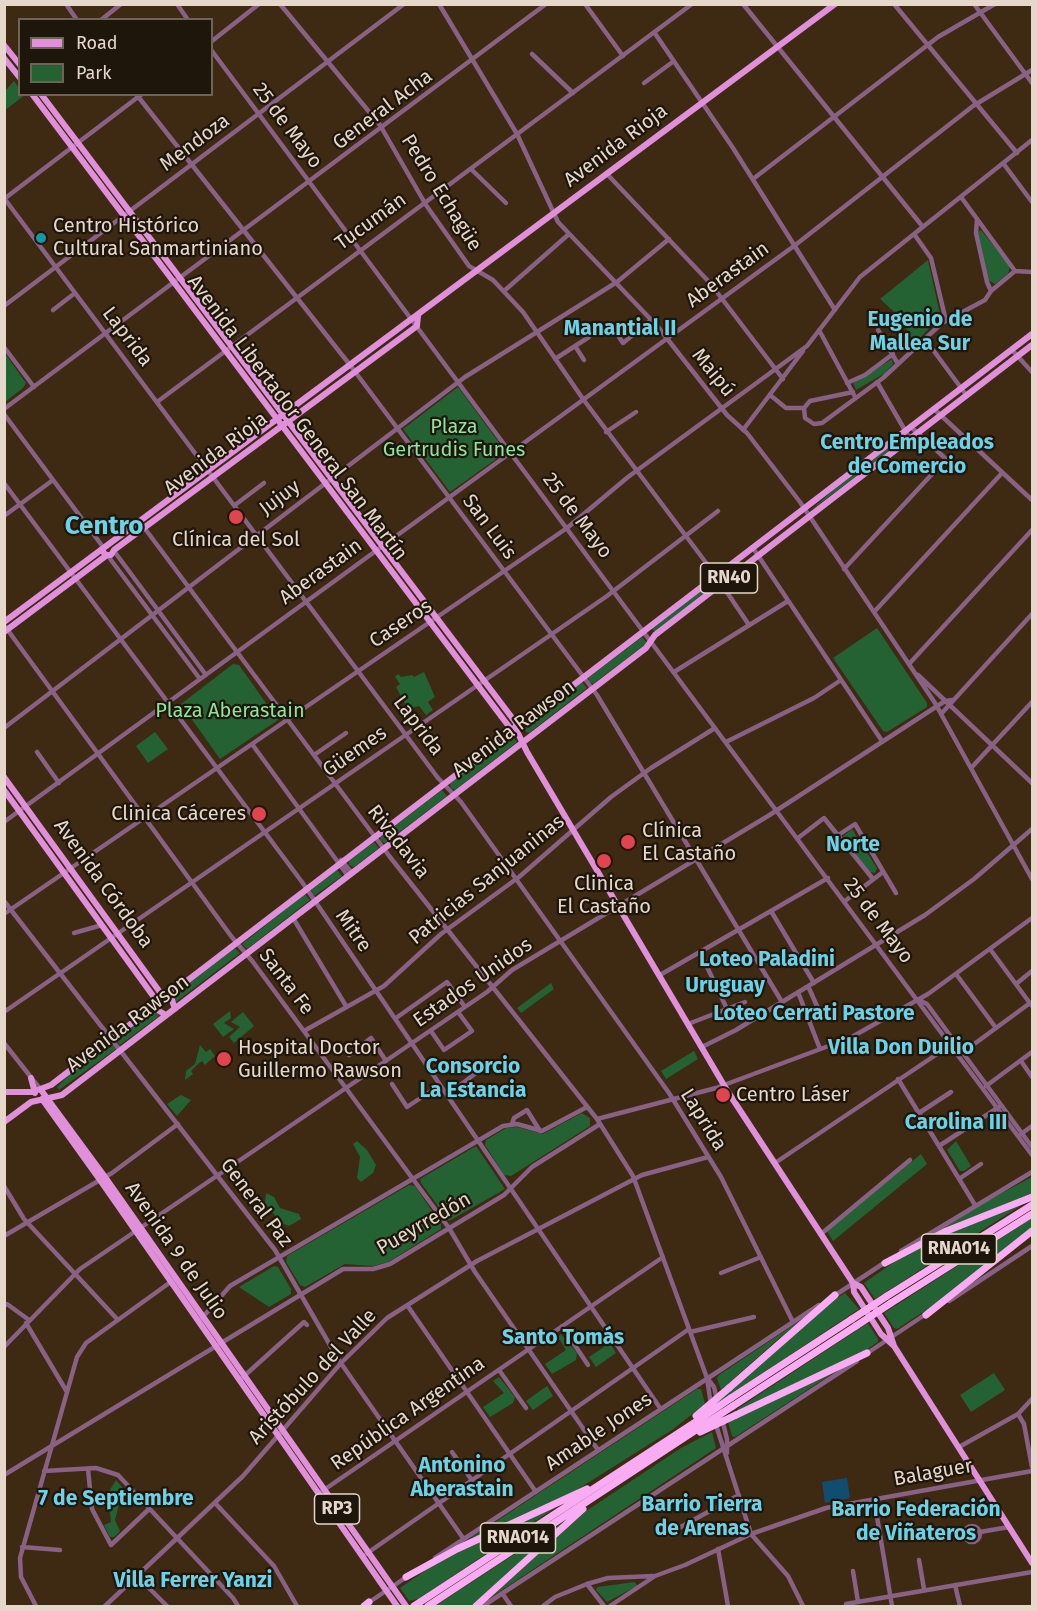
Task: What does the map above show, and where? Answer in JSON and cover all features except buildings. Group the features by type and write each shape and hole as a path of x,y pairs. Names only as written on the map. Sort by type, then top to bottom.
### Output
{"highway":[{"path":"885,1263 944,1232 1032,1197"},
{"name":"RNA014","path":"417,1605 1032,1205"},
{"name":"RNA014","path":"889,1299 1032,1214"},
{"path":"926,1314 1032,1232"},
{"path":"698,1424 729,1388 835,1295"},
{"path":"698,1424 736,1415 867,1353"},
{"name":"RNA014","path":"428,1606 664,1452 698,1424"},
{"path":"406,1577 458,1549 616,1474"},
{"path":"476,1606 561,1528 612,1486"}],"main road":[{"name":"Avenida Rioja","path":"5,627 835,4"},
{"path":"4,45 18,62"},
{"path":"4,58 18,76"},
{"name":"Avenida Libertador General San Martín","path":"33,96 510,728 516,729"},
{"name":"Avenida Libertador General San Martín","path":"43,96 516,723 516,729 523,743 573,830 724,1084 853,1283 854,1292 894,1346 1032,1563"},
{"path":"415,318 417,326"},
{"name":"Avenida Rioja","path":"352,368 417,326"},
{"name":"Avenida Rawson","path":"38,1090 60,1078 167,997 340,862 444,785 1032,334"},
{"name":"Avenida Rawson","path":"4,1122 31,1102 62,1095 593,689 646,648 655,634 1032,345"},
{"name":"Avenida Córdoba","path":"4,777 162,995 172,1000 175,1009"},
{"name":"Avenida Córdoba","path":"4,790 156,1000 159,1011 166,1016"},
{"path":"31,1078 38,1090"},
{"path":"47,1099 60,1078"},
{"path":"4,1092 38,1090"},
{"path":"31,1102 38,1090"},
{"name":"Avenida 9 de Julio","path":"38,1090 61,1117 280,1434"},
{"path":"61,1117 59,1107 62,1095"},
{"name":"Avenida 9 de Julio","path":"47,1099 51,1112 103,1178"},
{"name":"RP3","path":"280,1434 389,1589 406,1606"},
{"name":"RP3","path":"389,1589 397,1606"}],"street":[{"path":"66,4 76,18"},
{"path":"104,18 121,4"},
{"path":"177,4 187,18"},
{"path":"213,40 259,4"},
{"name":"Pedro Echagüe","path":"279,4 383,129 424,202 469,266 479,270 504,291 537,333 606,432 716,576 749,625"},
{"name":"Mendoza","path":"4,306 404,4"},
{"name":"Maipú","path":"439,4 517,134 554,213 569,234 651,320 722,408 743,430 804,509 937,706 1032,879"},
{"name":"General Acha","path":"4,409 383,129 546,4"},
{"path":"585,4 623,56"},
{"name":"Tucumán","path":"157,402 359,249 471,169 692,4"},
{"path":"743,4 923,227"},
{"path":"894,4 1017,153"},
{"path":"974,4 1032,83"},
{"path":"753,179 928,45 982,15 996,4"},
{"path":"654,32 703,102 835,310"},
{"name":"25 de Mayo","path":"213,52 359,249 415,318"},
{"path":"532,54 573,93"},
{"path":"644,83 674,61"},
{"name":"Aberastain","path":"4,822 794,246 976,104 1032,70"},
{"path":"5,199 138,96"},
{"name":"San Luis","path":"140,96 352,368 593,689 694,860 782,1002"},
{"name":"Caseros","path":"743,430 860,277 1032,140"},
{"path":"1003,163 1031,197"},
{"path":"471,169 506,203"},
{"path":"607,174 722,298 783,379"},
{"path":"961,196 1015,271"},
{"name":"Laprida","path":"5,199 406,735 454,795 672,1099 708,1157 793,1322"},
{"path":"977,220 978,242 991,291"},
{"path":"504,291 569,234"},
{"path":"914,234 932,260 946,321"},
{"name":"Jujuy","path":"4,728 459,382 615,283 669,239"},
{"path":"804,408 807,419 818,424 854,395 877,382 946,321 986,300 991,291 1015,271 1032,272"},
{"path":"53,310 75,294"},
{"path":"617,347 651,320"},
{"path":"596,332 610,323 622,343"},
{"name":"25 de Mayo","path":"417,326 877,945 919,1000 927,1004 1020,1135"},
{"path":"819,330 854,395"},
{"path":"878,330 898,364"},
{"path":"555,359 589,337"},
{"path":"925,339 967,396"},
{"path":"575,346 584,360"},
{"name":"Caseros","path":"4,914 567,528 636,472 807,346"},
{"path":"4,347 34,387"},
{"path":"1012,350 1032,372"},
{"path":"847,382 865,375 893,354"},
{"path":"877,382 908,429 910,439"},
{"path":"770,395 786,408 804,408 814,399 854,395"},
{"path":"934,409 1032,501"},
{"path":"606,432 636,412"},
{"path":"4,414 53,480 158,610 206,675"},
{"path":"844,569 946,459 918,433 908,429"},
{"path":"874,612 1002,473"},
{"path":"4,516 53,480"},
{"name":"Mitre","path":"4,483 307,890 660,1408"},
{"path":"234,505 264,483"},
{"name":"Güemes","path":"4,1012 614,591 718,511"},
{"name":"Rivadavia","path":"142,525 384,849 587,1107 635,1179 706,1378 706,1388 725,1446"},
{"path":"910,667 1032,530"},
{"path":"753,548 882,741"},
{"path":"108,550 200,680"},
{"path":"674,672 788,601"},
{"path":"941,714 1032,614"},
{"name":"Santa Fe","path":"5,627 449,1228 598,1450"},
{"name":"Maipú","path":"910,667 945,700 952,703 1032,783"},
{"path":"726,742 813,698 841,680"},
{"name":"Estados Unidos","path":"4,1347 75,1274 465,1008 512,970 777,810 945,700"},
{"path":"971,768 1032,702"},
{"path":"1028,707 1032,712"},
{"name":"Patricias Sanjuaninas","path":"304,1031 384,986 448,930 516,880 643,773 716,728"},
{"path":"314,755 346,733"},
{"path":"252,744 350,875"},
{"path":"37,752 59,783"},
{"path":"798,838 824,818 873,879"},
{"path":"837,836 855,824 896,893"},
{"path":"702,1047 814,983 945,901 1032,829"},
{"path":"845,901 883,872"},
{"path":"660,975 828,878"},
{"name":"General Paz","path":"4,901 279,1257 341,1364 463,1539"},
{"path":"771,912 814,983"},
{"path":"293,918 346,1006"},
{"name":"Pueyrredón","path":"4,1475 346,1268 373,1269 388,1265 510,1189 531,1167 598,1122 724,1084 850,1038 919,1000 1032,918"},
{"path":"74,933 102,925"},
{"path":"961,1054 1031,1005 990,949"},
{"path":"700,952 727,1009"},
{"path":"1016,984 1032,971"},
{"path":"956,974 996,1028"},
{"path":"396,1018 447,982 465,1008"},
{"path":"808,986 821,1015 809,1020"},
{"path":"798,992 820,1049"},
{"path":"688,1024 745,1002"},
{"path":"431,1031 444,1050 472,1031 458,1012"},
{"path":"349,1055 371,1038 386,1061"},
{"path":"4,1043 31,1078"},
{"path":"775,1163 953,1043"},
{"path":"985,1087 1032,1052"},
{"path":"1021,1060 1032,1077"},
{"path":"447,1095 480,1070"},
{"path":"898,1079 975,1204"},
{"path":"392,1084 407,1107 440,1085"},
{"path":"919,1113 951,1092"},
{"path":"939,1146 1000,1106"},
{"path":"200,1320 227,1288 478,1140 512,1124 540,1131 587,1107"},
{"path":"512,1124 514,1118 526,1110 540,1131"},
{"path":"4,1236 103,1178 177,1124"},
{"path":"1020,1135 1032,1126"},
{"path":"1020,1135 1032,1147"},
{"path":"1020,1135 1032,1155"},
{"name":"Aristóbulo del Valle","path":"105,1606 214,1503 280,1434 341,1364 387,1318 471,1264 635,1179 708,1157"},
{"path":"821,1234 910,1160"},
{"path":"959,1179 981,1164"},
{"name":"Amable Jones","path":"365,1605 706,1378 975,1204 1032,1172"},
{"path":"4,1186 27,1223 118,1320"},
{"path":"483,1606 1032,1246"},
{"name":"República Argentina","path":"321,1493 663,1257"},
{"path":"721,1273 760,1257"},
{"path":"36,1606 19,1570 22,1547 80,1350 173,1280"},
{"path":"6,1305 28,1322 67,1392"},
{"path":"407,1305 536,1492"},
{"path":"365,1555 570,1410 689,1331 754,1317"},
{"path":"241,1379 304,1322 308,1325"},
{"path":"562,1326 588,1365"},
{"path":"499,1370 526,1408"},
{"path":"959,1447 1018,1414 1032,1400"},
{"path":"1018,1414 1024,1424 1032,1469"},
{"path":"725,1446 751,1534 788,1576 803,1606"},
{"path":"452,1452 471,1479"},
{"path":"88,1469 92,1509 111,1545 148,1510"},
{"path":"44,1471 103,1469 118,1475 238,1606"},
{"name":"Balaguer","path":"610,1606 654,1576 751,1534 826,1508 1032,1469"},
{"path":"666,1534 739,1495"},
{"path":"874,1499 892,1606"},
{"path":"214,1503 274,1566 297,1606"},
{"path":"980,1532 1009,1527"},
{"path":"22,1547 60,1550"},
{"path":"718,1549 728,1606"},
{"path":"919,1560 924,1590"},
{"path":"854,1571 858,1602"},
{"path":"846,1604 1032,1572"},
{"path":"543,1606 555,1597 608,1578 654,1576"},
{"path":"138,1577 167,1606"},
{"path":"587,1584 604,1606"},
{"path":"955,1585 960,1606"},
{"path":"502,1593 511,1606"}],"green space":[{"path":"14,81 18,87 18,96 24,96 5,110 5,91"},
{"path":"981,230 1010,266 1008,274 995,284 988,280 978,232"},
{"path":"928,260 940,314 939,318 914,344 901,318 880,299"},
{"path":"4,352 26,383 5,402"},
{"path":"892,359 893,364 885,373 856,390 853,383"},
{"name":"Plaza Gertrudis Funes","path":"458,387 506,452 450,492 403,429"},
{"path":"902,437 904,440 810,511 833,490"},
{"path":"711,583 714,586 655,632 653,630 652,628"},
{"path":"877,628 927,703 927,707 887,732 883,731 833,658"},
{"path":"642,637 647,643 593,684 590,682 588,678"},
{"name":"Plaza Aberastain","path":"233,664 239,665 278,720 220,759 181,704"},
{"path":"424,672 435,697 428,702 433,710 426,715 419,706 408,709 396,687 400,684 395,677 398,674 401,677 412,675 414,677"},
{"path":"582,682 587,688 529,733 525,731 524,726"},
{"path":"155,732 168,749 148,763 136,746"},
{"path":"512,736 517,742 455,790 451,788 450,783"},
{"path":"442,790 447,796 385,843 381,841 380,837"},
{"path":"852,829 877,868 875,873 870,872 841,838"},
{"path":"374,842 379,848 354,867 349,865 349,861"},
{"path":"337,870 342,876 314,896 311,890"},
{"path":"305,894 310,900 247,949 242,944"},
{"path":"235,948 240,953 176,1002 172,996"},
{"path":"551,983 554,989 521,1013 517,1008"},
{"path":"154,1010 159,1016 120,1045 116,1040"},
{"path":"230,1011 231,1018 224,1023 234,1029 223,1037 213,1024"},
{"path":"243,1012 254,1026 234,1043 229,1037 240,1027 231,1022"},
{"path":"111,1043 116,1049 59,1090 57,1087 69,1075"},
{"path":"200,1045 206,1052 210,1049 215,1056 205,1065 202,1061 197,1065 191,1071 193,1074 185,1080 186,1071 195,1064"},
{"path":"694,1051 698,1059 666,1079 661,1071"},
{"path":"181,1095 191,1100 177,1116 167,1104"},
{"path":"582,1113 590,1118 590,1126 511,1176 504,1175 485,1145 486,1140 506,1128 517,1127 543,1134"},
{"path":"357,1141 367,1150 376,1165 373,1173 361,1182 357,1178 360,1157 353,1144"},
{"path":"956,1141 971,1166 964,1171 960,1171 947,1150"},
{"path":"476,1146 505,1189 449,1221 420,1179"},
{"path":"921,1154 927,1164 833,1241 827,1231"},
{"path":"1032,1177 1032,1193 918,1242 992,1198"},
{"path":"409,1185 415,1186 441,1224 441,1229 388,1262 373,1266 345,1264 305,1287 300,1285 286,1262 287,1256"},
{"path":"266,1193 274,1197 280,1208 299,1214 301,1219 289,1226 281,1223 265,1203"},
{"path":"1031,1199 875,1299 864,1283 913,1249 938,1236"},
{"path":"1032,1218 1032,1230 946,1297 897,1329 894,1328 884,1313"},
{"path":"274,1266 278,1267 291,1289 291,1294 269,1307 239,1287"},
{"path":"845,1293 859,1309 710,1408 821,1309"},
{"path":"804,1318 721,1390 717,1378 719,1375"},
{"path":"868,1323 878,1342 857,1356 738,1411 737,1409"},
{"path":"561,1334 577,1353 576,1360 552,1374 545,1364 566,1350 560,1340 555,1339"},
{"path":"610,1343 616,1353 596,1367 589,1357"},
{"path":"841,1368 735,1437 732,1436 728,1422"},
{"path":"994,1373 1005,1390 971,1412 960,1395"},
{"path":"499,1377 515,1397 513,1403 490,1417 483,1407 504,1393 493,1381"},
{"path":"547,1386 553,1396 533,1410 526,1401"},
{"path":"697,1389 701,1389 705,1404 672,1430 567,1496 468,1540"},
{"path":"712,1432 716,1448 490,1598 586,1511 681,1448"},
{"path":"116,1480 128,1494 119,1505 115,1520 120,1531 114,1537 110,1537 104,1525 111,1522 108,1493"},
{"path":"558,1506 418,1599 409,1601 400,1588 445,1557"},
{"path":"567,1520 474,1606 435,1606"},
{"path":"635,1582 637,1586 607,1602 596,1590 597,1587"}],"water":[{"path":"847,1478 850,1498 825,1503 822,1482"}],"place":[{"name":"Centro Histórico Cultural Sanmartiniano","path":"41,238"},
{"name":"Clínica del Sol","path":"236,517"},
{"name":"Clinica Cáceres","path":"259,814"},
{"name":"Clínica El Castaño","path":"628,842"},
{"name":"Clinica El Castaño","path":"604,861"},
{"name":"Hospital Doctor Guillermo Rawson","path":"224,1059"},
{"name":"Centro Láser","path":"723,1095"}],"district":[{"name":"Manantial II","path":"620,329"},
{"name":"Eugenio de Mallea Sur","path":"920,332"},
{"name":"Centro Empleados de Comercio","path":"907,455"},
{"name":"Centro","path":"104,527"},
{"name":"Norte","path":"853,845"},
{"name":"Loteo Paladini","path":"767,960"},
{"name":"Uruguay","path":"725,986"},
{"name":"Loteo Cerrati Pastore","path":"814,1014"},
{"name":"Villa Don Duilio","path":"901,1048"},
{"name":"Consorcio La Estancia","path":"473,1079"},
{"name":"Carolina III","path":"956,1123"},
{"name":"Santo Tomás","path":"563,1338"},
{"name":"Antonino Aberastain","path":"462,1478"},
{"name":"7 de Septiembre","path":"116,1499"},
{"name":"Barrio Tierra de Arenas","path":"702,1517"},
{"name":"Barrio Federación de Viñateros","path":"916,1522"},
{"name":"Villa Ferrer Yanzi","path":"193,1581"}]}
